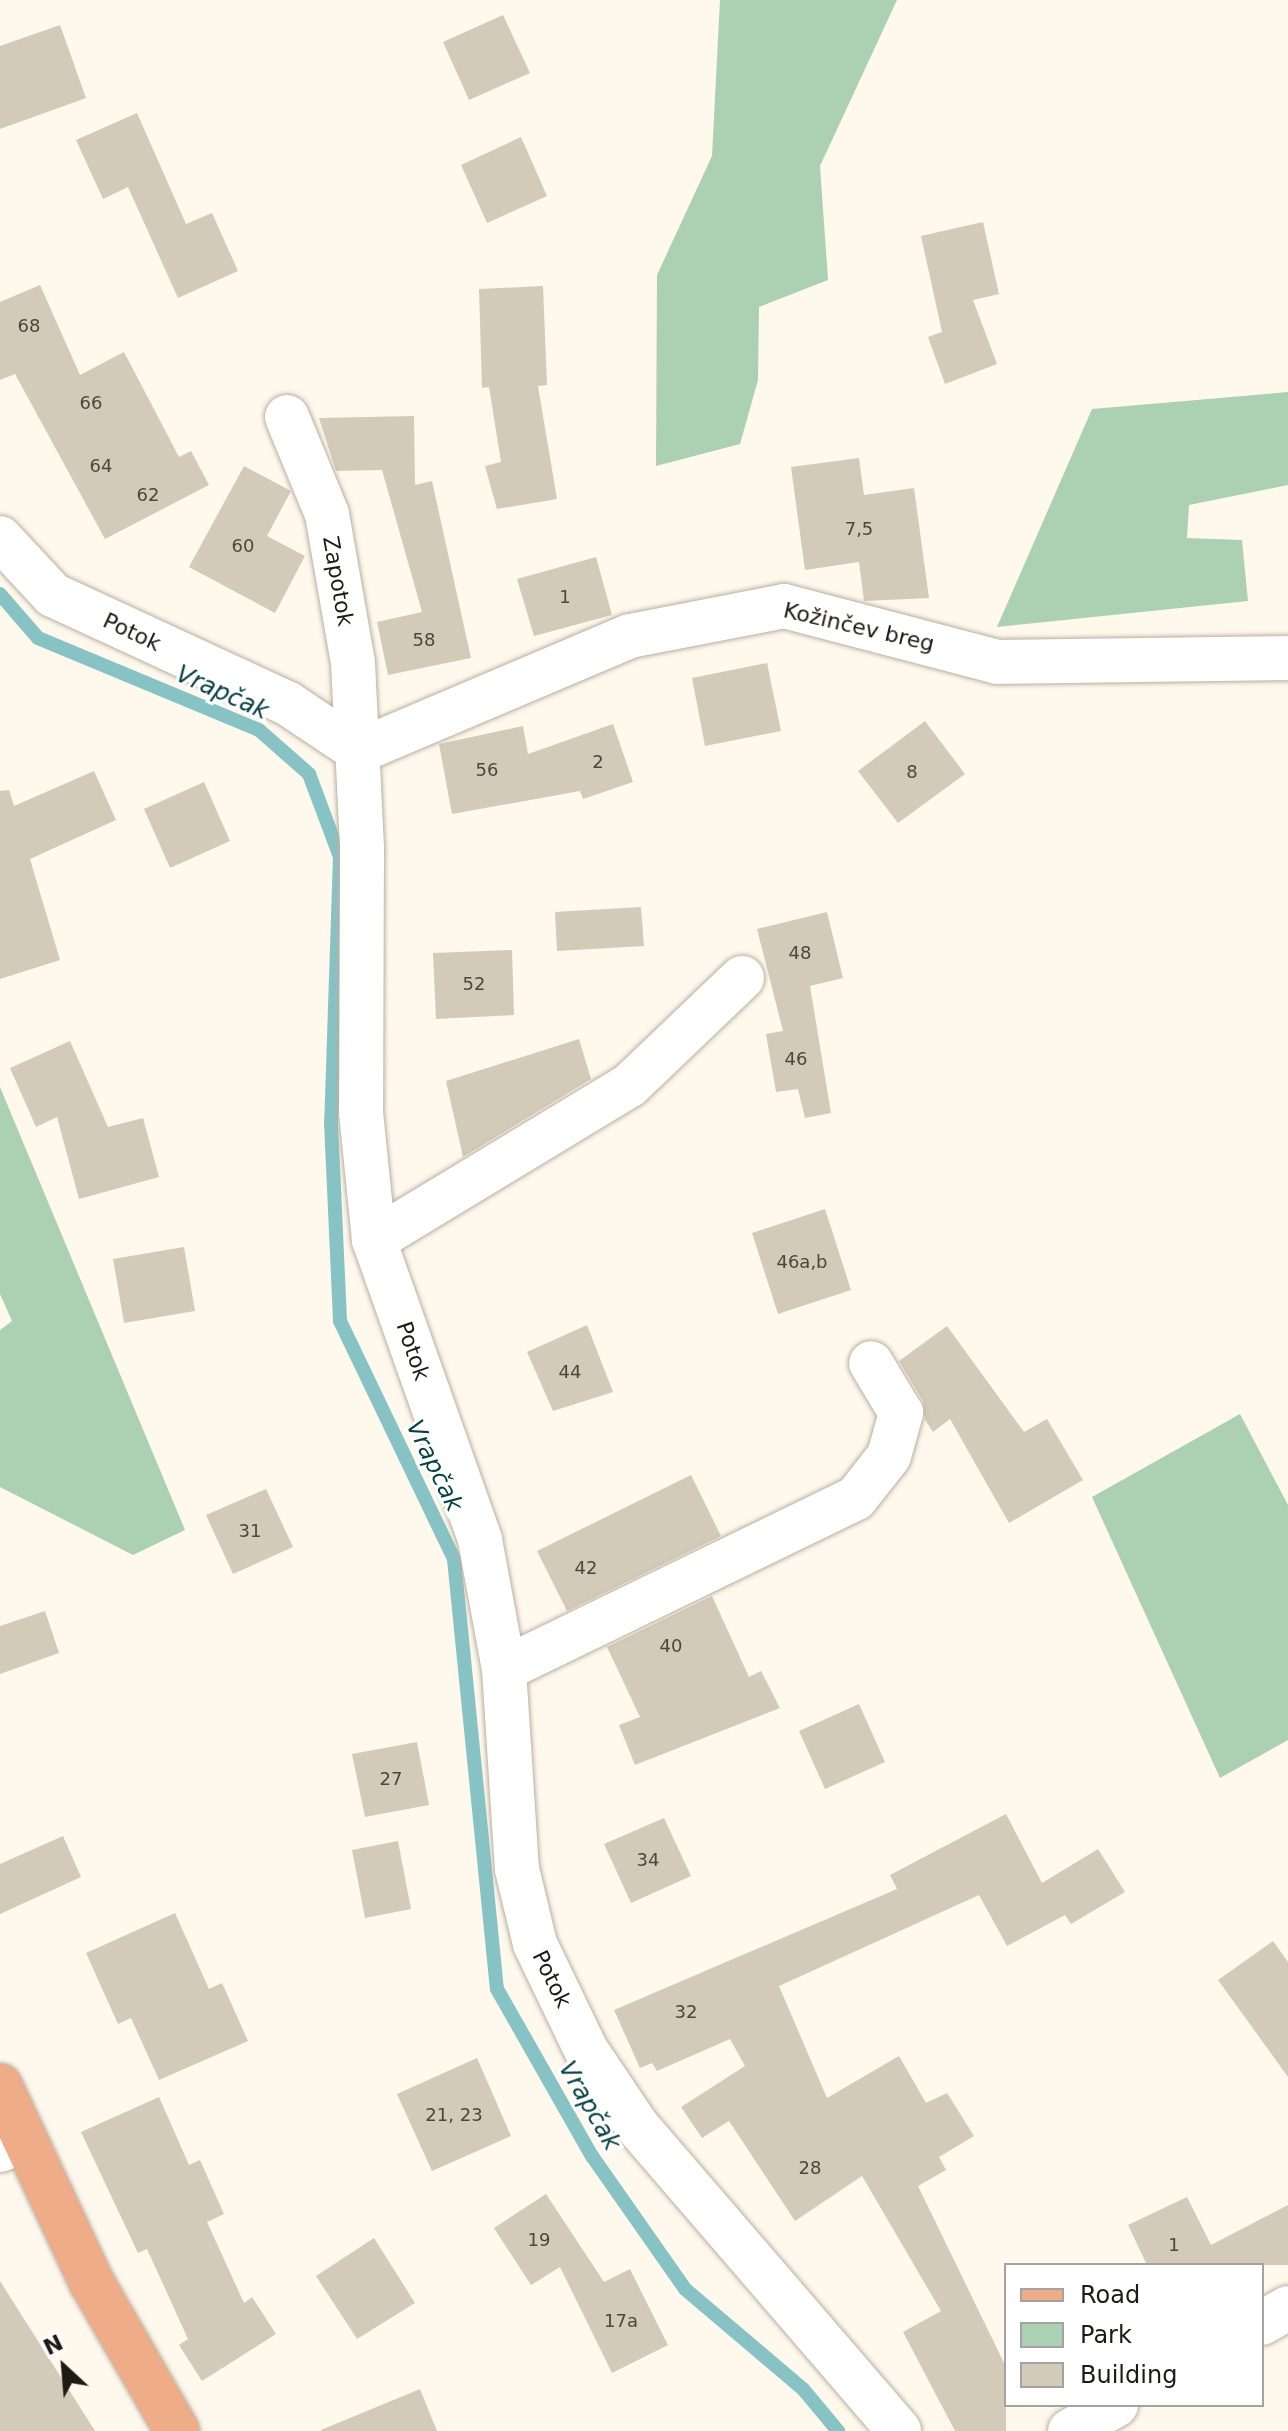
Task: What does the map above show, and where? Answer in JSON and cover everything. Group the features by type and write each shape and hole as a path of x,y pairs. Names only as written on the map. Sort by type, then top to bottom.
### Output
{"main road":[{"path":"0,2086 11,2146 177,2431"}],"street":[{"name":"Zapotok","path":"287,417 327,514 353,663 359,751"},
{"name":"Potok","path":"0,538 53,595 287,703 359,751 361,1112 374,1240 480,1540 504,1669 517,1869 535,1944 586,2050 637,2126 899,2431"},
{"name":"Kožinčev breg","path":"359,751 630,636 784,606 997,662 1288,658"},
{"path":"374,1240 630,1085 742,978"},
{"path":"504,1669 856,1498 889,1456 901,1413 871,1363"},
{"path":"1264,2322 1288,2308"},
{"path":"1070,2431 1112,2407"}],"green space":[{"path":"720,0 897,0 820,166 828,280 759,307 758,380 740,444 656,466 657,275 712,156"},
{"path":"1288,392 1288,485 1189,505 1187,538 1242,540 1248,601 997,627 1092,409"},
{"path":"0,1087 185,1530 133,1555 0,1487 0,1330 12,1321 0,1294"},
{"path":"1240,1414 1288,1505 1288,1740 1220,1778 1092,1497"}],"building":[{"path":"503,15 530,73 469,100 443,42"},
{"path":"60,25 86,98 0,129 0,46"},
{"path":"137,113 186,224 212,213 238,271 178,298 128,187 103,199 76,140"},
{"path":"521,137 547,196 487,223 461,165"},
{"path":"983,222 999,294 973,300 997,364 945,384 928,337 942,332 921,236"},
{"path":"40,285 80,375 124,352 179,457 191,451 209,485 105,539 15,374 0,380 0,302"},
{"path":"543,286 547,385 538,386 557,499 497,509 485,466 501,462 489,387 482,388 479,289"},
{"path":"414,416 415,485 432,481 471,658 388,675 377,622 422,612 382,470 336,471 319,418"},
{"path":"859,458 864,495 914,488 929,598 864,601 859,562 805,570 791,467"},
{"path":"244,466 291,491 267,536 305,556 275,613 189,567"},
{"path":"596,557 612,615 534,636 517,579"},
{"path":"767,663 781,731 705,746 692,678"},
{"path":"925,721 965,774 898,823 858,771"},
{"path":"613,724 633,782 583,799 580,791 452,814 439,744 523,726 528,754"},
{"path":"94,771 116,820 30,859 60,960 0,979 0,791 9,790 14,806"},
{"path":"204,782 230,841 170,868 144,809"},
{"path":"641,907 644,946 557,951 555,912"},
{"path":"827,912 843,978 810,986 831,1113 805,1118 798,1089 776,1092 766,1034 783,1031 757,929"},
{"path":"512,950 514,1015 436,1019 433,953"},
{"path":"579,1039 591,1079 463,1157 446,1081"},
{"path":"70,1041 108,1127 143,1118 159,1177 79,1199 57,1117 36,1127 10,1068"},
{"path":"825,1209 851,1290 778,1314 752,1233"},
{"path":"184,1247 195,1311 124,1323 113,1259"},
{"path":"587,1325 613,1392 553,1411 527,1352"},
{"path":"947,1326 1024,1432 1047,1419 1083,1480 1009,1523 950,1419 933,1432 925,1420 923,1401 899,1361"},
{"path":"691,1475 721,1536 567,1611 537,1551"},
{"path":"266,1489 293,1547 233,1574 206,1515"},
{"path":"712,1596 749,1677 761,1671 780,1708 635,1765 619,1725 640,1717 607,1647"},
{"path":"45,1611 59,1653 0,1674 0,1626"},
{"path":"859,1704 885,1762 825,1789 799,1731"},
{"path":"417,1742 429,1805 365,1817 352,1754"},
{"path":"1006,1814 1042,1883 1098,1849 1125,1892 1071,1924 1065,1915 1007,1946 979,1895 779,1986 827,2098 899,2056 926,2103 947,2093 974,2136 939,2157 946,2170 918,2186 1004,2363 1006,2431 955,2431 903,2332 941,2311 862,2176 795,2221 729,2121 702,2138 681,2107 745,2066 730,2039 657,2071 652,2063 640,2068 614,2010 897,1889 890,1875"},
{"path":"664,1818 691,1876 631,1903 604,1844"},
{"path":"63,1836 81,1877 0,1914 0,1864"},
{"path":"398,1841 411,1909 365,1918 352,1850"},
{"path":"175,1913 209,1989 222,1983 248,2041 159,2080 131,2018 118,2024 86,1953"},
{"path":"1273,1941 1288,1962 1288,2077 1218,1980"},
{"path":"477,2058 511,2136 432,2171 397,2094"},
{"path":"159,2097 189,2165 200,2160 224,2214 207,2222 244,2303 252,2297 276,2334 202,2381 179,2345 188,2339 147,2249 138,2253 81,2132"},
{"path":"546,2194 604,2282 630,2269 668,2345 612,2373 560,2267 531,2285 494,2228"},
{"path":"1187,2197 1211,2245 1288,2205 1288,2265 1146,2263 1128,2225"},
{"path":"374,2238 415,2303 357,2339 316,2276"},
{"path":"0,2281 95,2431 0,2431"},
{"path":"420,2389 437,2431 321,2431 321,2430"}],"waterway":[{"name":"Vrapčak","path":"0,594 38,638 259,730 309,774 340,857 331,1122 340,1321 454,1559 497,1989 592,2156 685,2289 803,2389 838,2431"}]}
